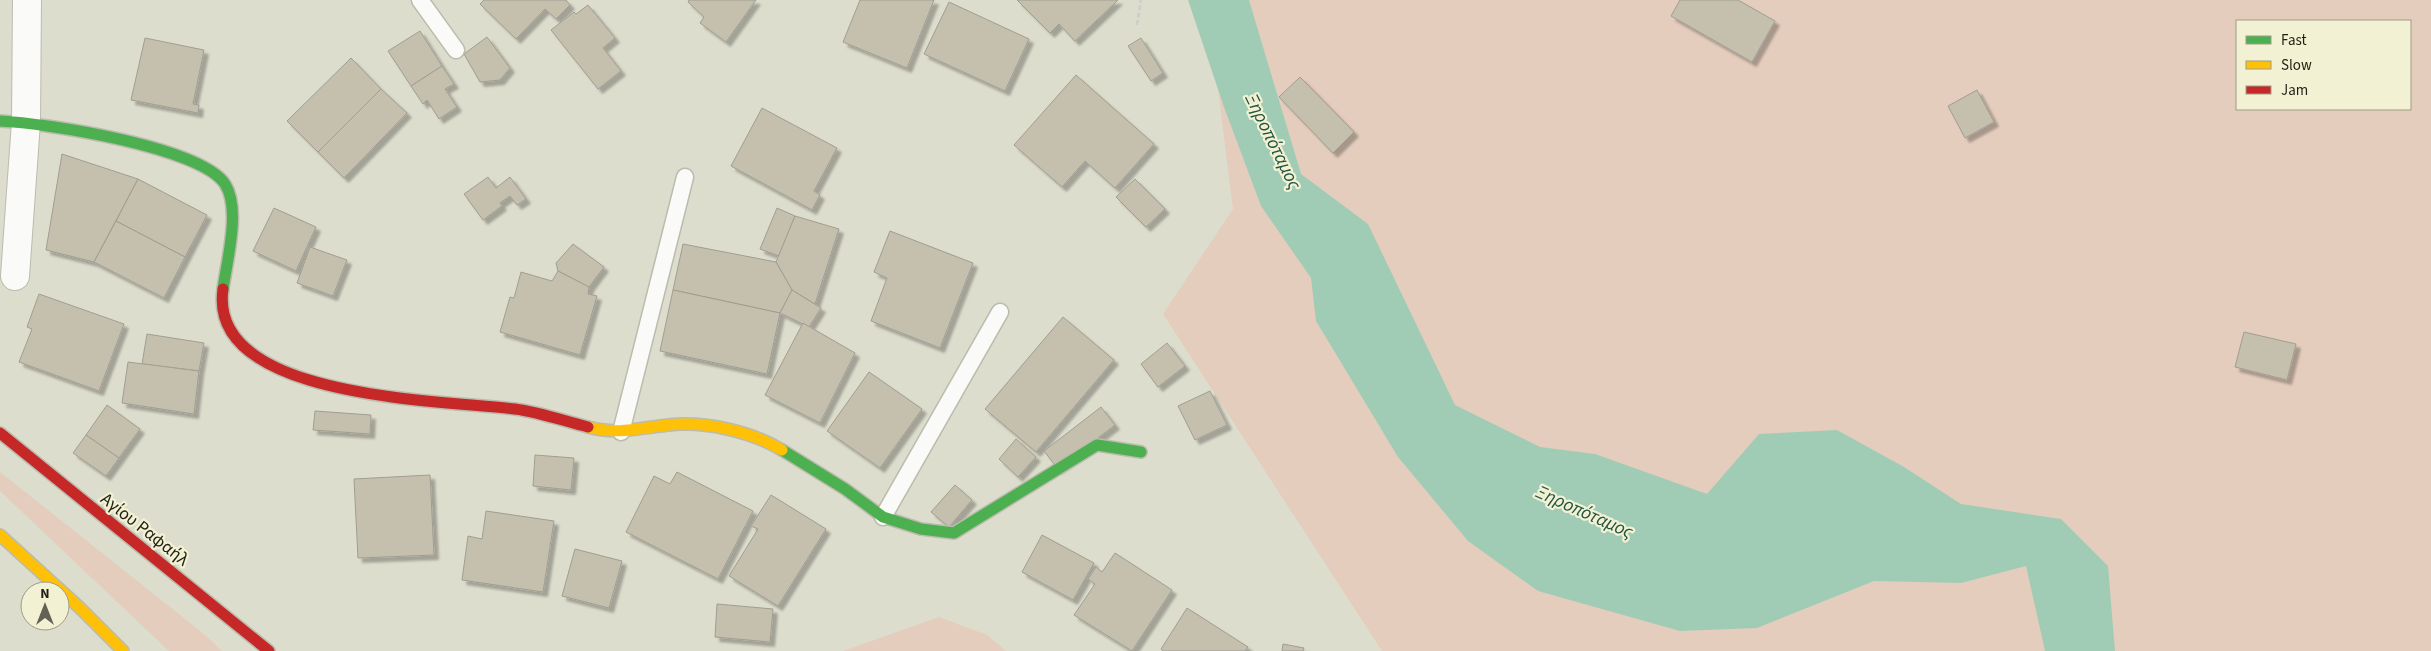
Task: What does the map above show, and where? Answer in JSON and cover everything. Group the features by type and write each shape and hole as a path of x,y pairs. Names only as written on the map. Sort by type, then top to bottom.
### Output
{"main road":[{"path":"13,121 133,143 165,151 212,170 225,184 233,214 221,300 227,322 240,344 262,362 295,377 380,395 517,409 602,431 621,432 669,425 691,424 758,438 845,489 883,517 921,529 954,532 1098,445 1142,452"},
{"name":"Αγίου Ραφαήλ","path":"0,433 99,516 270,651"},
{"path":"0,535 80,608 123,651"}],"street":[{"path":"15,276 13,121 27,0"}],"lane":[{"path":"420,0 456,50"},
{"path":"621,432 685,177"},
{"path":"883,517 1000,312"}],"path":[{"path":"1137,25 1141,0"}],"shaded area":[{"path":"1207,0 2431,0 2431,651 1382,651 1163,314 1233,209"},
{"path":"0,472 204,634 222,651 169,651 0,491"},
{"path":"939,617 987,635 1006,651 843,651"}],"water":[{"name":"Ξηροπόταμος","path":"1188,0 1249,0 1301,174 1368,224 1455,405 1540,447 1595,454 1707,494 1759,434 1837,430 1904,467 1961,504 2061,519 2108,566 2115,651 2045,651 2026,566 1961,583 1874,581 1757,628 1680,631 1538,591 1468,541 1398,457 1316,321 1311,278 1261,206 1224,107"}],"building":[{"path":"484,0 566,0 570,5 556,19 545,9 516,39 480,4"},
{"path":"689,0 756,0 726,42 700,23 704,17 688,2"},
{"path":"860,0 934,0 907,68 843,42"},
{"path":"1017,0 1118,0 1075,41 1059,24 1050,33"},
{"path":"1680,0 1738,0 1775,21 1752,62 1671,16"},
{"path":"949,2 1029,39 1005,91 924,54"},
{"path":"588,5 615,38 603,48 621,71 598,89 551,30 574,12 576,14"},
{"path":"420,31 442,66 411,86 388,51"},
{"path":"487,37 510,68 500,80 480,82 464,54"},
{"path":"145,38 204,50 193,104 199,105 198,113 131,100"},
{"path":"1141,38 1163,73 1151,81 1128,46"},
{"path":"351,58 381,89 318,152 287,121"},
{"path":"442,66 454,84 445,89 457,107 439,119 427,100 423,104 411,86"},
{"path":"1076,75 1154,144 1115,188 1085,161 1062,187 1014,145"},
{"path":"1300,77 1354,132 1333,153 1279,97"},
{"path":"381,89 407,113 344,178 318,152"},
{"path":"1977,90 1994,122 1965,138 1948,106"},
{"path":"762,108 837,148 814,191 820,195 812,210 731,166"},
{"path":"62,154 138,179 94,262 46,250"},
{"path":"488,177 496,188 510,177 526,199 517,205 510,196 500,203 502,206 483,220 464,194"},
{"path":"138,179 207,215 185,257 116,221"},
{"path":"1135,179 1165,209 1146,227 1116,197"},
{"path":"274,208 316,227 296,271 253,251"},
{"path":"777,208 795,216 779,256 760,249"},
{"path":"795,216 839,229 815,304 792,290 776,262"},
{"path":"116,221 185,257 164,298 94,262"},
{"path":"890,231 973,263 940,348 871,321 887,278 874,272"},
{"path":"573,244 604,267 589,287 558,271 556,263"},
{"path":"683,244 776,262 792,290 780,313 673,290"},
{"path":"310,247 347,260 333,296 297,283"},
{"path":"558,271 589,287 588,294 597,296 580,355 500,332 510,297 514,298 521,272 552,281"},
{"path":"673,290 780,313 767,374 660,351"},
{"path":"792,290 821,308 809,327 780,313"},
{"path":"39,294 124,324 99,391 19,362 32,329 27,327"},
{"path":"1063,317 1114,360 1036,452 985,409"},
{"path":"803,323 855,353 820,423 765,395"},
{"path":"2244,332 2296,344 2287,380 2235,367"},
{"path":"147,334 204,343 199,371 142,364"},
{"path":"1167,343 1185,366 1158,387 1141,364"},
{"path":"128,362 199,371 194,414 122,403"},
{"path":"869,372 922,409 880,468 827,431"},
{"path":"1210,391 1227,425 1195,440 1178,406"},
{"path":"107,405 140,429 119,458 86,435"},
{"path":"1101,407 1115,425 1058,469 1044,451"},
{"path":"315,411 371,415 370,434 313,430"},
{"path":"86,435 119,458 106,476 73,453"},
{"path":"1016,439 1036,457 1018,477 999,459"},
{"path":"535,455 574,458 571,490 533,486"},
{"path":"677,472 753,511 718,579 626,532 654,476 670,484"},
{"path":"430,475 434,555 358,558 354,479"},
{"path":"955,485 972,500 949,527 931,512"},
{"path":"771,495 826,529 778,606 729,576 758,529 751,526"},
{"path":"486,511 554,521 543,592 462,580 468,536 482,539"},
{"path":"1042,535 1094,563 1073,600 1022,572"},
{"path":"575,549 622,561 609,608 562,596"},
{"path":"1115,553 1172,590 1132,651 1074,615 1095,584 1088,579 1096,567 1102,572"},
{"path":"717,604 773,609 770,642 715,637"},
{"path":"1187,608 1248,647 1245,651 1163,651 1161,649"},
{"path":"1283,644 1304,648 1303,651 1282,651"}],"traffic: fast":[{"path":"0,121 51,126 120,139 155,148 186,159 210,171 225,184 230,194 232,207 232,235 223,289"},
{"path":"782,450 845,489 883,517 921,529 954,533 1097,445 1141,452"}],"traffic: slow":[{"path":"588,427 618,431 682,424 712,426 742,433 782,450"},
{"path":"0,535 80,608 123,651"}],"traffic: jam":[{"path":"223,289 228,326 252,353 290,373 336,387 387,396 524,410 588,427"},
{"path":"0,433 269,651"}]}
